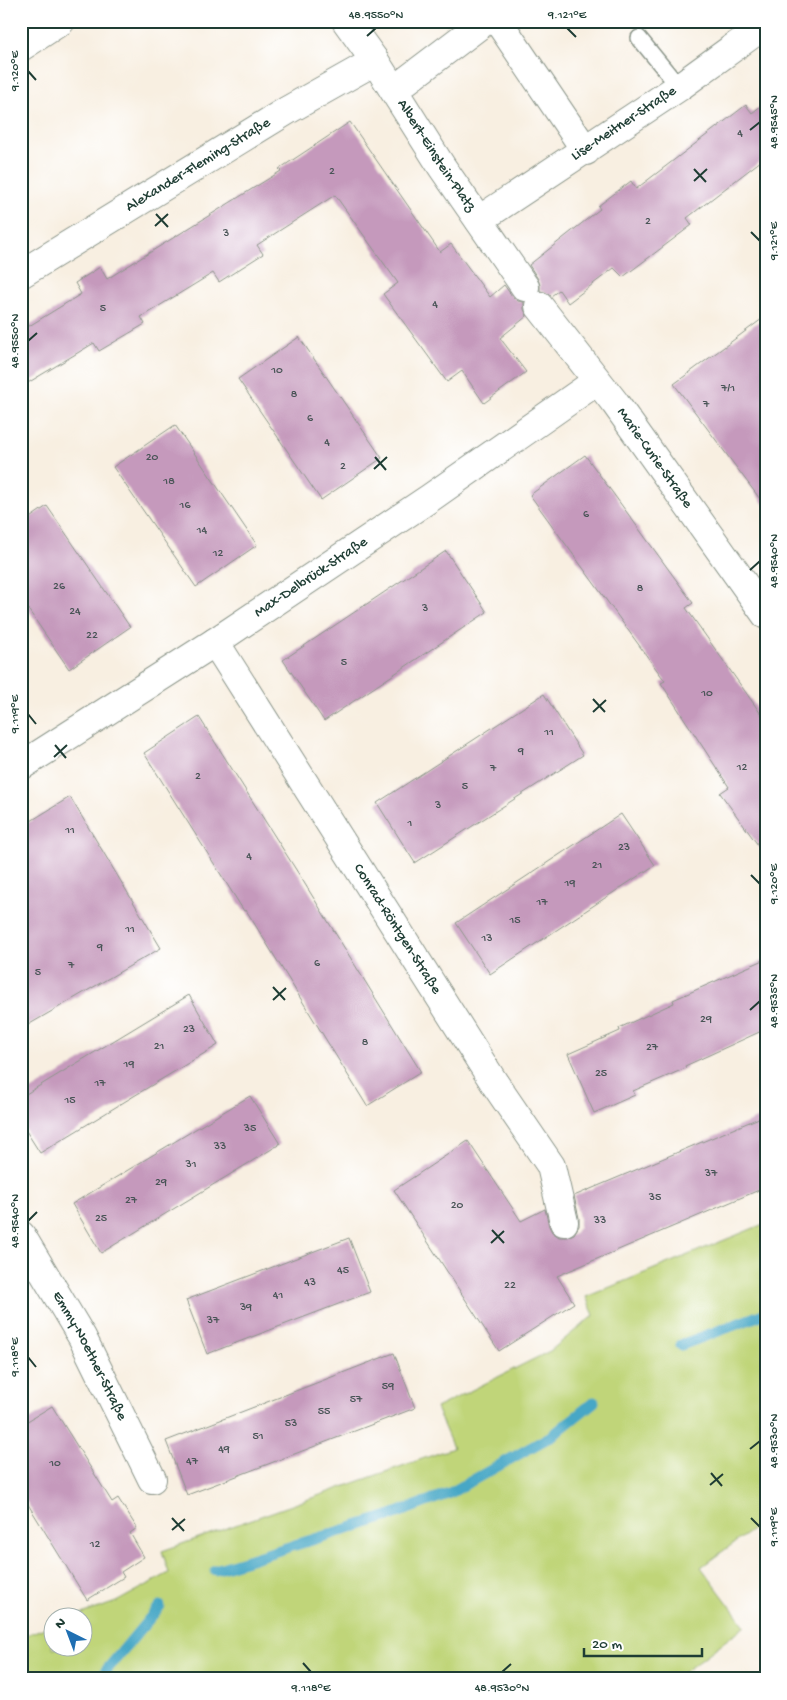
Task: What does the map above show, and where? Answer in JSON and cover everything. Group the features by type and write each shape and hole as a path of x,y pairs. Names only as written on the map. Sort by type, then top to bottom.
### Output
{"street":[{"path":"21,47 61,21"},
{"name":"Albert-Einstein-Platz","path":"346,21 375,60 442,167 479,220"},
{"name":"Albert-Einstein-Platz","path":"394,90 497,22 586,151"},
{"name":"Lise-Meitner-Straße","path":"479,220 586,151 766,24"},
{"name":"Alexander-Fleming-Straße","path":"21,274 288,110 375,60"},
{"name":"Marie-Curie-Straße","path":"479,220 532,297 615,403 766,615"},
{"name":"Max-Delbrück-Straße","path":"21,766 215,642 430,498 598,381"},
{"name":"Conrad-Röntgen-Straße","path":"215,642 495,1084 551,1166 564,1222"},
{"name":"Emmy-Noether-Straße","path":"21,1235 82,1337 152,1479"}],"lane":[{"path":"639,38 679,87"}],"green space":[{"path":"766,1223 766,1520 701,1567 745,1626 675,1679 21,1679 21,1637 42,1629 42,1658 92,1658 92,1610 116,1602 169,1573 162,1551 453,1448 436,1408 550,1351 594,1315 586,1297"}],"building":[{"path":"766,102 766,157 687,218 692,225 623,277 614,268 568,303 559,290 551,296 540,291 538,279 529,265 600,209 598,206 631,181 636,189 746,105 752,113"},
{"path":"350,122 440,252 451,244 490,297 504,285 512,296 518,301 524,302 527,316 500,338 526,372 484,403 462,371 447,382 383,294 398,283 335,195 257,245 263,254 219,282 213,273 141,317 145,324 99,351 94,343 21,387 21,331 81,294 75,283 100,267 107,279 281,171 279,169"},
{"path":"766,316 766,507 674,384"},
{"path":"299,337 382,458 321,500 238,379"},
{"path":"175,425 257,545 196,587 113,467"},
{"path":"585,455 693,603 686,608 766,721 766,856 720,793 729,787 661,683 665,681 530,495"},
{"path":"47,506 130,627 69,669 21,599 21,524"},
{"path":"446,551 487,612 324,721 283,660"},
{"path":"544,694 583,755 415,863 377,803"},
{"path":"199,717 421,1072 367,1106 246,910 244,911 144,753"},
{"path":"70,797 161,948 21,1029 21,827"},
{"path":"621,814 655,865 490,974 456,923"},
{"path":"766,959 766,1029 685,1066 686,1068 633,1091 635,1095 594,1113 568,1054 620,1031 619,1028 674,1003 673,1000"},
{"path":"189,995 218,1045 40,1153 21,1123 21,1097"},
{"path":"250,1096 280,1144 101,1253 72,1204"},
{"path":"766,1115 766,1187 557,1276 574,1303 499,1351 394,1190 468,1141 521,1221 545,1209 552,1232 559,1237 567,1237 574,1234 579,1226 574,1196"},
{"path":"349,1238 370,1292 207,1354 186,1300"},
{"path":"394,1353 415,1408 187,1495 166,1441"},
{"path":"52,1406 112,1502 118,1498 137,1528 130,1533 144,1557 121,1572 124,1577 87,1600 21,1493 21,1425"}],"waterway":[{"path":"681,1345 766,1313"},
{"path":"215,1570 392,1515 452,1492 553,1435 594,1402"},
{"path":"99,1679 160,1606"}]}
